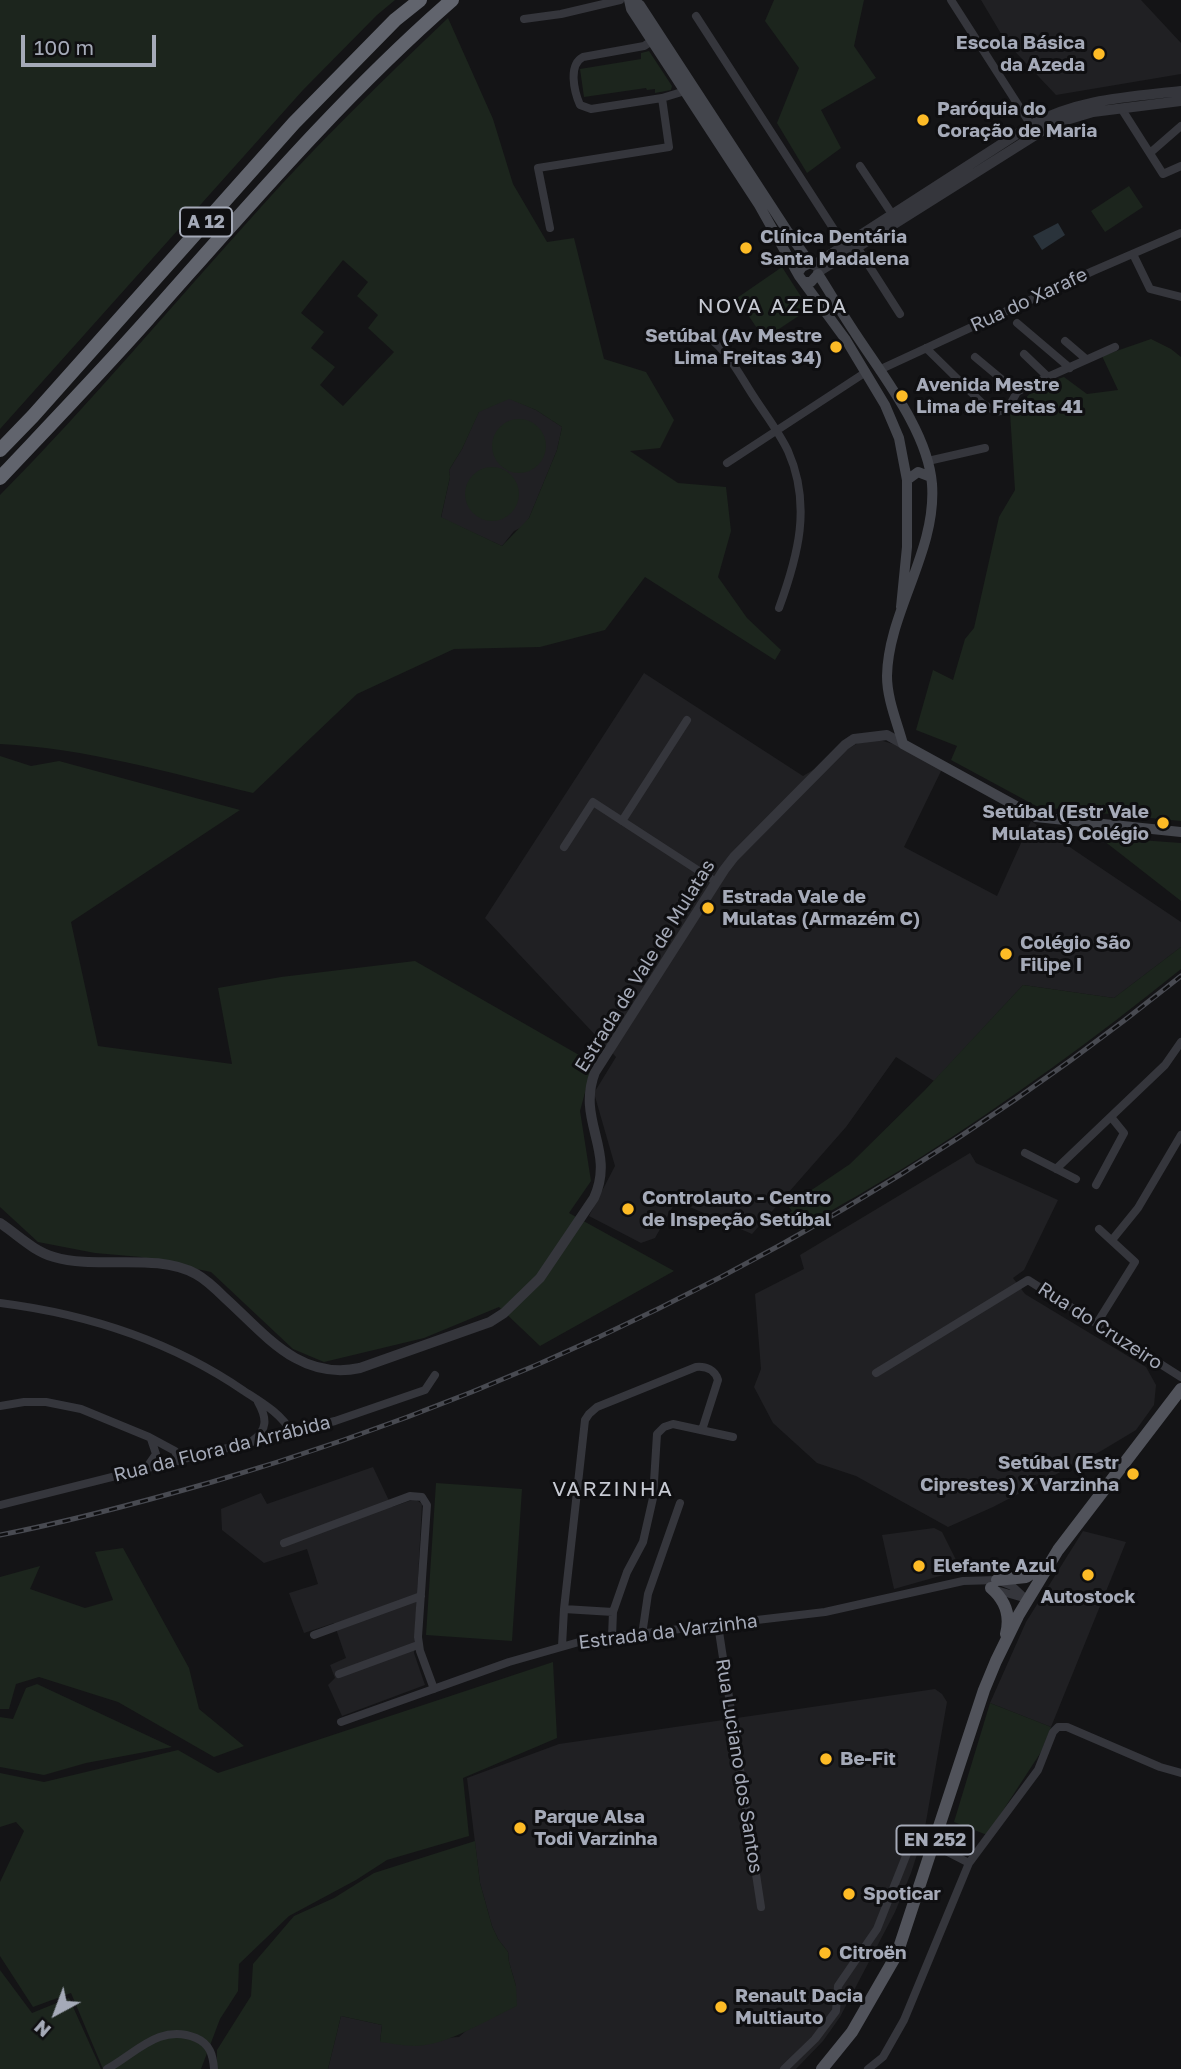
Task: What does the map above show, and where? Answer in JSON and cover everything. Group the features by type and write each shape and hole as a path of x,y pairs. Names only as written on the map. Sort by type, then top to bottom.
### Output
{"highway":[{"name":"A 12","path":"0,450 43,406 294,123 395,20 420,0"},
{"name":"A 12","path":"0,478 147,320 328,117 452,0"}],"main road":[{"path":"901,612 901,592 908,547 907,480 902,453 885,405 631,9 631,0 640,5 815,268 919,436 931,477 929,526 901,612 887,674 889,695 903,744"},
{"path":"802,277 802,267 815,268"},
{"path":"802,277 811,282 815,268"},
{"path":"902,453 915,455 922,446"},
{"path":"907,480 918,472 931,477"},
{"name":"Estrada de Vale de Mulatas","path":"903,744 1031,815 1059,821 1181,832"},
{"name":"EN 252","path":"822,2069 864,2014 897,1955 984,1690 1027,1600 1058,1550 1181,1389"},
{"path":"1004,1644 1009,1623 1003,1601 994,1584 1031,1576 1058,1550"}],"street":[{"path":"524,19 561,14 620,0"},
{"path":"951,0 1031,125"},
{"path":"696,16 844,245"},
{"path":"652,41 639,47 578,60 573,69 578,101 585,108 591,109 662,98 685,91"},
{"path":"815,268 844,245 1031,125 1072,106 1181,90"},
{"path":"550,228 538,168 669,147 662,98"},
{"path":"815,268 857,247 1040,131 1073,117 1181,101"},
{"path":"1121,108 1163,174 1181,166"},
{"path":"1150,153 1181,127"},
{"path":"860,166 892,214"},
{"name":"Rua do Xarafe","path":"879,370 1181,233"},
{"path":"857,247 901,314"},
{"path":"1133,254 1150,289 1181,297"},
{"path":"1017,323 1070,368"},
{"path":"708,337 725,352 776,431 793,464 802,512 797,554 779,608"},
{"path":"1065,341 1086,359"},
{"path":"926,348 996,412 1004,410 1012,403 1017,392 1115,346"},
{"path":"1024,354 1048,377"},
{"path":"975,358 1017,392"},
{"path":"727,463 866,372"},
{"path":"928,461 985,448"},
{"path":"622,821 687,720"},
{"name":"Estrada de Vale de Mulatas","path":"0,1223 41,1252 61,1259 163,1265 195,1273 286,1353 306,1364 326,1370 347,1371 360,1368 490,1322 516,1303 534,1284 594,1198 600,1185 603,1165 589,1108 589,1092 595,1072 716,882 734,857 845,745 854,739 887,735 903,744"},
{"path":"564,847 593,802 716,882"},
{"path":"1056,1169 1166,1065 1181,1042"},
{"path":"1096,1185 1124,1134 1111,1117"},
{"path":"1112,1240 1138,1208 1181,1135"},
{"path":"1025,1153 1076,1180"},
{"path":"1097,1323 1135,1265 1133,1258 1098,1229"},
{"name":"Rua do Cruzeiro","path":"876,1373 1028,1280 1181,1377"},
{"path":"0,1304 67,1314 139,1337 202,1366 257,1399 286,1422 291,1433"},
{"path":"562,1646 585,1420 597,1407 696,1367 703,1367 713,1372 718,1380 702,1430"},
{"name":"Rua da Flora da Arrábida","path":"0,1506 335,1421 425,1390 435,1375"},
{"path":"248,1443 261,1434 266,1422 257,1399"},
{"path":"0,1406 24,1402 60,1403 106,1418 149,1437 175,1451 179,1461"},
{"path":"612,1637 613,1612 627,1572 643,1542 653,1498 657,1434 664,1427 673,1424 733,1437"},
{"path":"145,1469 156,1454 149,1437"},
{"path":"284,1543 419,1495 427,1505 418,1645 434,1689"},
{"path":"642,1635 648,1594 680,1503"},
{"name":"Estrada da Varzinha","path":"341,1722 562,1646 612,1637 825,1612 963,1581 994,1584"},
{"path":"994,1584 1012,1586 1027,1600"},
{"path":"314,1635 421,1596"},
{"path":"564,1609 613,1612"},
{"name":"Rua Luciano dos Santos","path":"718,1625 761,1907"},
{"path":"339,1674 418,1645"},
{"path":"868,2069 883,2057 904,2020 969,1863 1038,1770 1053,1732 1058,1727 1067,1727 1160,1767 1181,1773"},
{"path":"934,1845 969,1863"},
{"path":"784,2069 815,2039 836,2011 838,1986 877,1929 910,1846"},
{"path":"107,2069 151,2040 173,2034 202,2041 212,2052 214,2069"}],"shaded area":[{"path":"0,0 395,0 303,90 0,429"},
{"path":"774,0 864,0 854,46 876,78 821,110 841,148 807,173 777,123 799,68 765,21"},
{"name":"Escola Básica da Azeda","path":"981,0 1141,0 1181,43 1181,74 1056,95 1006,42"},
{"path":"448,18 493,119 513,184 547,242 574,238 604,359 646,372 674,420 660,448 630,451 678,483 726,487 731,531 718,577 747,618 781,650 775,660 645,577 605,630 540,647 454,649 357,694 253,793 96,756 0,744 0,495 100,389 283,182","holes":["343,260 368,282 357,296 378,315 368,328 394,352 343,406 320,385 335,367 311,348 324,332 301,313","509,399 536,410 562,427 557,450 529,518 502,546 441,517 450,477 449,470 479,412"]},
{"path":"649,51 672,86 671,90 655,93 655,89 646,88 584,97 580,69 641,59 641,53"},
{"path":"1129,186 1143,207 1105,232 1091,211"},
{"path":"1058,223 1065,235 1042,250 1033,236"},
{"path":"782,267 809,309 764,339 737,298"},
{"path":"1151,339 1181,357 1181,821 1038,807 951,760 957,746 916,730 933,670 953,680 965,639 974,628 999,517 1015,490 1010,413 1039,385 1064,377 1087,394 1118,390 1102,356"},
{"path":"509,398 536,410 562,427 557,450 529,518 502,546 441,518 450,477 449,470 479,411"},
{"path":"519,419 538,427 546,446 538,465 519,473 500,465 492,446 500,427"},
{"path":"492,467 511,475 519,494 511,513 492,521 473,513 465,494 473,475"},
{"path":"644,673 803,776 858,743 880,740 942,769 904,847 997,896 1031,821 1181,922 1181,947 1114,998 1023,985 934,1081 896,1057 846,1127 752,1234 676,1201 655,1238 641,1243 589,1216 615,1166 594,1093 616,1057 485,918"},
{"path":"0,756 31,766 59,761 240,810 71,922 98,1046 232,1064 218,988 281,977 415,961 593,1063 580,1111 591,1181 569,1213 674,1271 540,1346 499,1307 424,1338 324,1362 293,1349 211,1272 141,1257 95,1253 38,1242 0,1207"},
{"path":"1099,837 1181,843 1181,901"},
{"path":"1181,947 1181,969 1085,1044 986,1114 903,1168 799,1230 787,1214 792,1211 788,1206 850,1164 925,1090 1023,985 1114,998"},
{"path":"970,1153 976,1163 1058,1200 1024,1270 1013,1278 1025,1294 1146,1367 1156,1385 1154,1405 1136,1430 993,1507 948,1527 856,1476 817,1463 773,1423 754,1387 761,1369 755,1294 804,1269 800,1255"},
{"path":"373,1467 392,1507 415,1499 422,1504 414,1653 425,1685 342,1716 328,1685 335,1678 330,1665 346,1658 334,1623 304,1633 289,1593 318,1584 307,1549 264,1563 222,1530 221,1509 261,1493 267,1504"},
{"path":"436,1483 522,1489 512,1641 426,1635"},
{"path":"934,1528 942,1532 961,1570 894,1589 882,1535"},
{"path":"1083,1531 1126,1542 1051,1727 990,1703 1026,1622"},
{"path":"123,1548 189,1668 199,1709 244,1746 214,1757 118,1702 39,1677 16,1684 9,1709 0,1709 0,1577 40,1566 30,1589 85,1608 113,1600 95,1552"},
{"path":"553,1662 557,1738 463,1778 469,1836 387,1860 289,1916 239,1964 238,1991 220,2019 201,2069 103,2069 71,1993 33,2007 0,1956 0,1882 24,1831 16,1822 0,1827 0,1773 44,1782 178,1750 218,1773"},
{"path":"37,1684 172,1747 86,1763 44,1775 0,1767 0,1717 13,1719 26,1688"},
{"path":"935,1689 947,1702 924,1833 911,1873 895,1912 840,2017 823,2041 796,2069 328,2069 341,2016 382,2025 380,2042 459,2037 516,1986 508,1952 492,1926 480,1883 467,1778 559,1744"},
{"path":"990,1703 1051,1727 1041,1752 987,1835 954,1822"},
{"path":"475,1841 480,1883 492,1926 508,1952 516,1986 517,2006 453,2037 414,2046 380,2042 382,2025 341,2016 328,2069 217,2069 217,2050 251,1996 253,1964 294,1916 334,1898 374,1873"},
{"path":"0,1970 32,2013 69,1998 101,2069 0,2069"}],"railway":[{"path":"0,1535 159,1497 343,1440 472,1392 598,1337 722,1277 842,1210 959,1138 1072,1060 1181,976"}],"place":[{"name":"Escola Básica da Azeda","path":"1099,54"},
{"name":"Paróquia do Coração de Maria","path":"923,120"},
{"name":"Clínica Dentária Santa Madalena","path":"746,248"},
{"name":"Setúbal (Av Mestre Lima Freitas 34)","path":"836,347"},
{"name":"Avenida Mestre Lima de Freitas 41","path":"902,396"},
{"name":"Setúbal (Estr Vale Mulatas) Colégio","path":"1163,823"},
{"name":"Estrada Vale de Mulatas (Armazém C)","path":"708,908"},
{"name":"Colégio São Filipe I","path":"1006,954"},
{"name":"Controlauto - Centro de Inspeção Setúbal","path":"628,1209"},
{"name":"Setúbal (Estr Ciprestes) X Varzinha","path":"1133,1474"},
{"name":"Elefante Azul","path":"919,1566"},
{"name":"Autostock","path":"1088,1575"},
{"name":"Be-Fit","path":"826,1759"},
{"name":"Parque Alsa Todi Varzinha","path":"520,1828"},
{"name":"Spoticar","path":"849,1894"},
{"name":"Citroën","path":"825,1953"},
{"name":"Renault Dacia Multiauto","path":"721,2007"}],"district":[{"name":"NOVA AZEDA","path":"773,306"},
{"name":"VARZINHA","path":"613,1489"}]}
